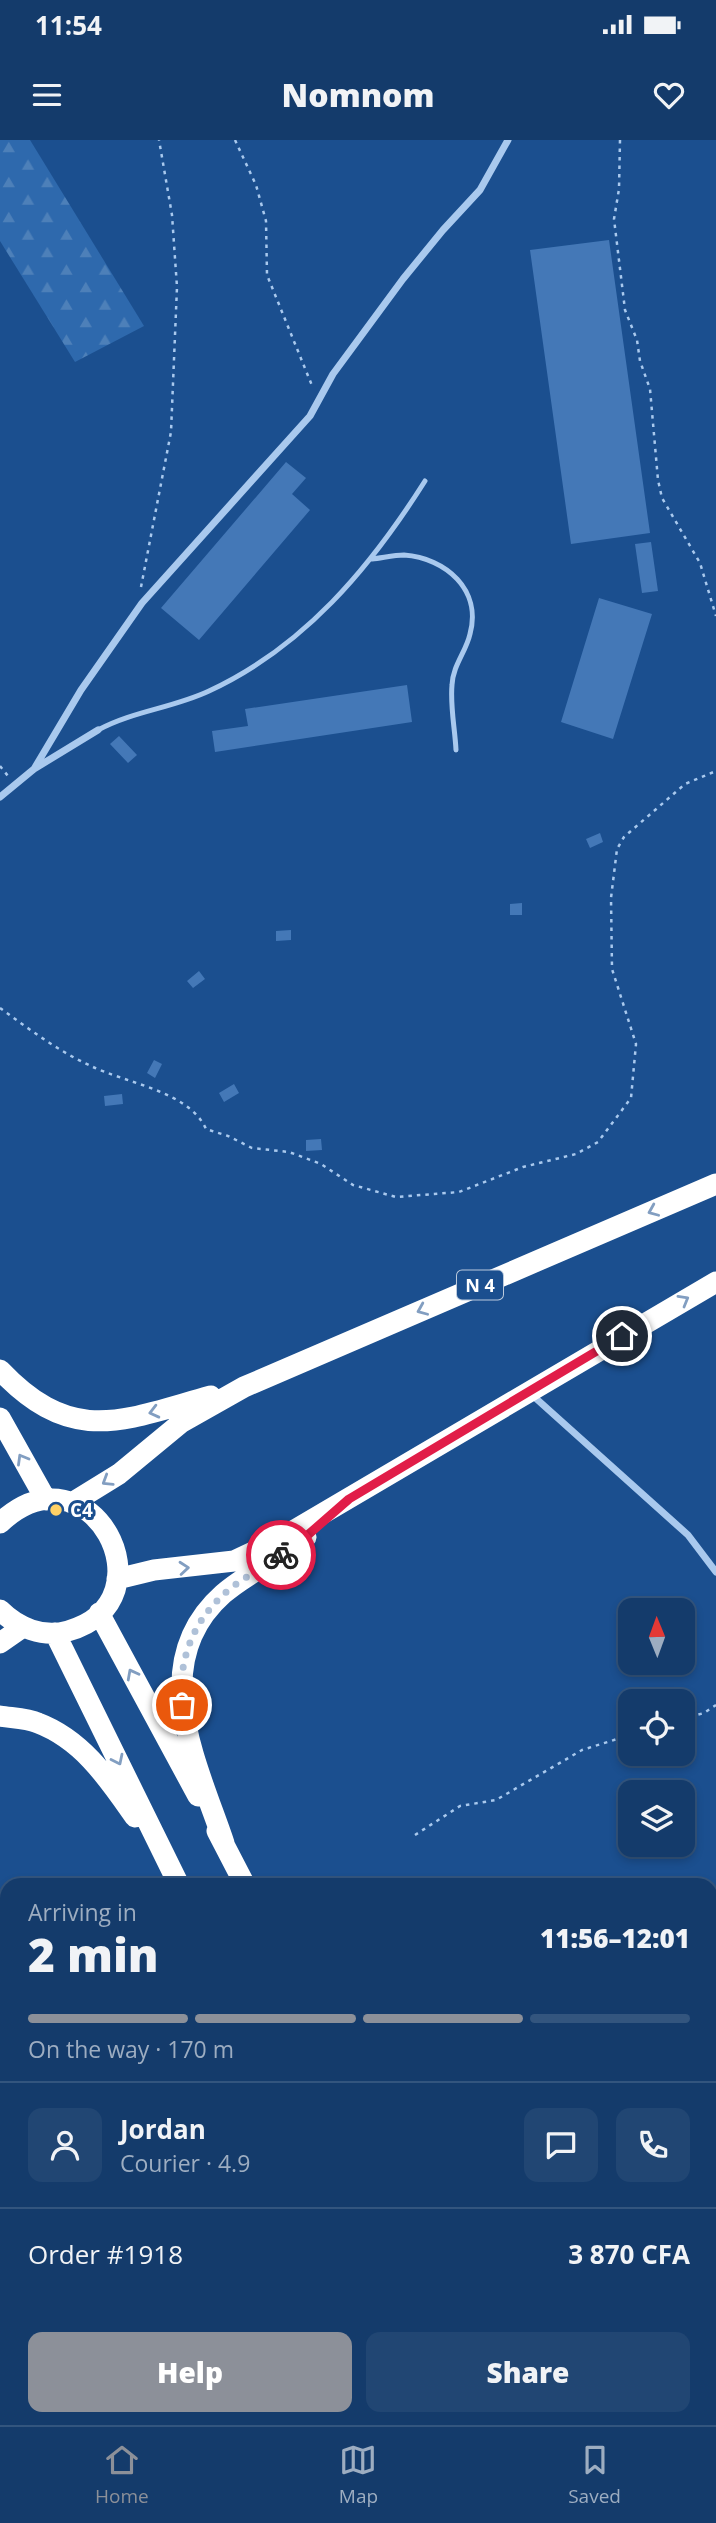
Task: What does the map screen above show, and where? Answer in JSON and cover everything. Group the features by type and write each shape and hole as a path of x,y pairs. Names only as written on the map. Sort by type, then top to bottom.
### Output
{"highway":[{"name":"N 4","path":"72,1503 119,1474 182,1422 244,1387 716,1184"},
{"path":"117,1579 154,1570 234,1561 276,1541 716,1282"},
{"path":"0,1370 25,1394 55,1412 89,1422 122,1420 244,1387"},
{"path":"0,1418 46,1500"},
{"path":"224,1843 184,1723 180,1687 185,1651 200,1619 223,1594 302,1540 349,1499"},
{"path":"0,1523 20,1507 46,1500 72,1503 102,1522 117,1553 117,1579 107,1603 82,1626 55,1633 30,1630 0,1610"},
{"path":"99,1613 242,1878"},
{"path":"0,1643 23,1627"},
{"path":"55,1633 174,1875"},
{"path":"0,1716 37,1722 72,1741 103,1772 174,1875"}],"street":[{"path":"34,769 80,690 136,611 312,411 333,374 403,279 443,230 481,190 508,140"},
{"path":"0,797 34,769 98,730"},
{"path":"528,1391 688,1535 716,1572"}],"lane":[{"path":"98,730 117,720 207,692 244,673 304,631 372,559 396,528 425,481"},
{"path":"372,559 402,555 426,559 451,571 469,594 473,612 470,635 454,669 452,686 456,750"}],"path":[{"path":"136,611 171,432 177,286 172,215 159,140"},
{"path":"235,140 256,185 265,221 267,275 315,392 312,411"},
{"path":"620,140 619,189 614,219 625,310 637,340 640,361 650,388 658,480 662,498 700,563 716,616"},
{"path":"0,766 8,776 0,783"},
{"path":"0,1008 50,1044 92,1067 150,1088 190,1108 203,1121 206,1129 253,1148 289,1152 321,1164 353,1185 396,1197 459,1192 523,1167 576,1154 598,1142 631,1098 636,1044 612,969 611,898 617,849 624,837 685,784 716,771"},
{"path":"695,1716 705,1713 716,1705"},
{"path":"415,1835 460,1806 496,1800 582,1750 618,1739"}],"green space":[{"path":"0,140 30,140 144,326 75,362 0,241"}],"building":[{"path":"609,240 650,533 571,544 530,250"},
{"path":"286,462 306,478 292,494 310,510 199,640 161,608"},
{"path":"651,542 658,591 642,593 635,544"},
{"path":"599,598 652,614 613,739 561,722"},
{"path":"407,685 412,722 215,752 212,731 248,726 245,709"},
{"path":"119,736 137,755 128,763 110,744"},
{"path":"600,833 603,842 590,848 586,839"},
{"path":"522,903 522,915 510,915 510,904"},
{"path":"291,930 291,940 276,941 276,931"},
{"path":"199,971 205,979 193,988 187,981"},
{"path":"154,1060 162,1064 155,1078 147,1073"},
{"path":"234,1084 239,1093 224,1102 219,1093"},
{"path":"122,1094 123,1104 105,1106 104,1096"},
{"path":"321,1139 322,1150 306,1151 306,1140"}],"way so far":[{"path":"182,1705 180,1687 185,1651 200,1619 223,1594 281,1555"}],"place":[{"name":"C4","path":"56,1510"}],"route":[{"path":"281,1555 349,1499 622,1336"}]}
